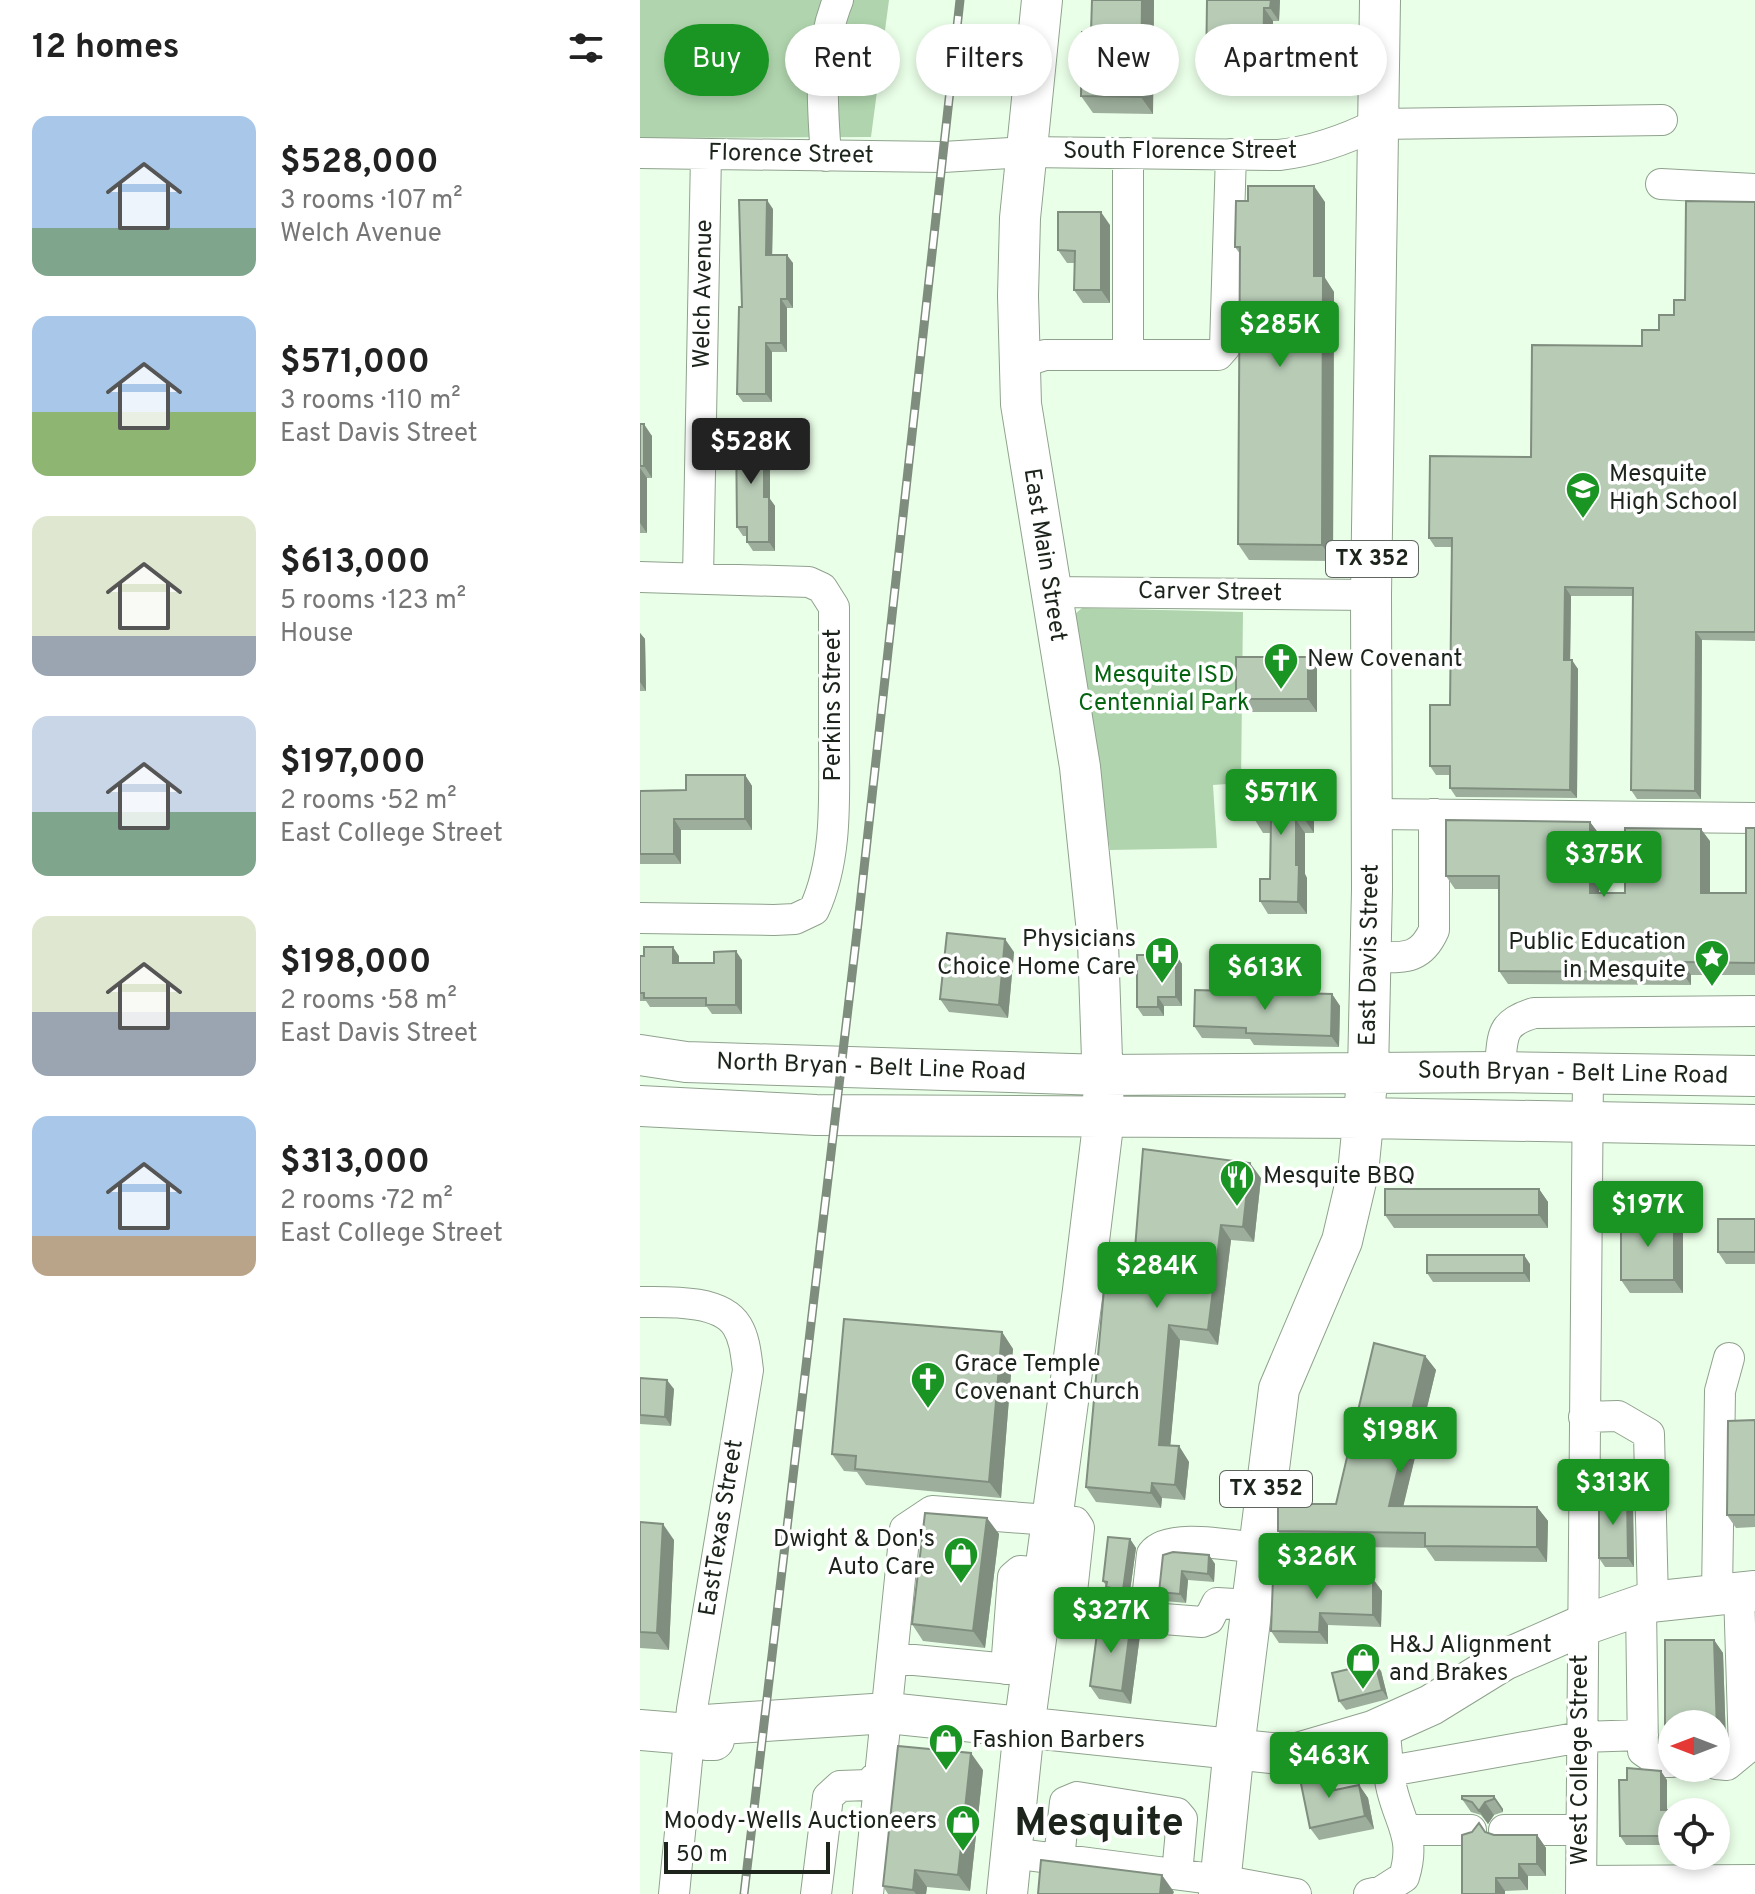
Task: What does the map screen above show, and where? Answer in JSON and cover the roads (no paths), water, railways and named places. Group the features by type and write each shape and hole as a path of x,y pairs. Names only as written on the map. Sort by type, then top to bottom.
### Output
{"main road":[{"name":"East Main Street","path":"1007,1894 1024,1728 1019,1670 1052,1591 1051,1519 1104,1117 1098,942 1080,767 1049,592 1021,404 1018,296 1025,152 1042,0"},
{"name":"East Davis Street","path":"1234,1748 1279,1389 1342,1241 1358,1173 1368,1072 1380,0"},
{"name":"North Bryan - Belt Line Road","path":"640,1055 686,1062 1103,1075"},
{"name":"South Bryan - Belt Line Road","path":"1103,1075 1499,1072 1755,1076"},
{"name":"North Bryan - Belt Line Road","path":"640,1106 764,1114 1104,1117"},
{"name":"South Bryan - Belt Line Road","path":"1104,1117 1755,1125"},
{"path":"640,1730 689,1734 705,1725 888,1713 1291,1755 1384,1726 1431,1705 1504,1660 1581,1626 1647,1604 1737,1592"},
{"name":"TX 352","path":"1219,1887 1234,1748"}],"street":[{"path":"838,0 828,24 822,93 826,156 859,170 990,169 1025,152"},
{"path":"1377,124 1662,120"},
{"name":"South Florence Street","path":"943,157 1025,152 1279,155 1307,152 1377,124"},
{"name":"Florence Street","path":"640,153 943,157"},
{"path":"1128,153 1128,355"},
{"name":"Welch Avenue","path":"698,578 706,154"},
{"path":"1020,363 1045,355 1218,355 1225,347 1231,154"},
{"path":"1661,184 1755,189"},
{"name":"Perkins Street","path":"640,577 809,582 822,588 834,607 831,853 824,888 814,910 795,919 774,920 640,918"},
{"name":"Carver Street","path":"1049,592 1371,595"},
{"path":"1372,814 1755,818"},
{"path":"1371,957 1398,958 1418,954 1431,938 1434,930 1434,814"},
{"path":"1499,1072 1505,1030 1515,1018 1534,1013 1755,1011"},
{"name":"West College Street","path":"1581,1887 1588,1073"},
{"name":"EastTexas Street","path":"640,1302 690,1303 716,1310 736,1323 745,1345 748,1370 689,1734 674,1894"},
{"path":"1729,1358 1720,1391 1737,1592 1744,1751 1730,1763"},
{"path":"1584,1417 1618,1416 1649,1434 1643,1751 1658,1761"},
{"path":"868,1894 905,1529 932,1511 1051,1519"},
{"path":"1145,1617 1152,1554 1158,1546 1174,1541 1259,1548"},
{"path":"1052,1591 1113,1615 1202,1622 1209,1619 1217,1603 1252,1605"},
{"path":"893,1658 1019,1670"},
{"path":"1369,1894 1410,1886 1407,1830 1392,1789 1384,1726"},
{"path":"1390,1771 1581,1737 1643,1735"},
{"path":"816,1894 828,1797 840,1786 868,1785 882,1771"},
{"path":"1059,1859 1065,1802 1077,1797 1177,1813 1182,1819 1177,1874"},
{"path":"1407,1830 1471,1830"},
{"path":"1504,1830 1581,1830"},
{"path":"1011,1853 1177,1874 1219,1887 1296,1894"},
{"path":"1581,1887 1755,1880"}],"railway":[{"path":"744,1894 857,932 960,0"}],"place":[{"name":"Mesquite High School","path":"1583,520"},
{"name":"New Covenant","path":"1281,691"},
{"name":"Physicians Choice Home Care","path":"1162,985"},
{"name":"Public Education in Mesquite","path":"1712,988"},
{"name":"Mesquite BBQ","path":"1237,1208"},
{"name":"Grace Temple Covenant Church","path":"928,1410"},
{"name":"Dwight & Don's Auto Care","path":"961,1585"},
{"name":"H&J Alignment and Brakes","path":"1363,1691"},
{"name":"Fashion Barbers","path":"946,1772"},
{"name":"Moody-Wells Auctioneers","path":"963,1853"}],"district":[{"name":"Mesquite","path":"1099,1825"}],"park label":[{"name":"Mesquite ISD Centennial Park","path":"1164,690"}]}
